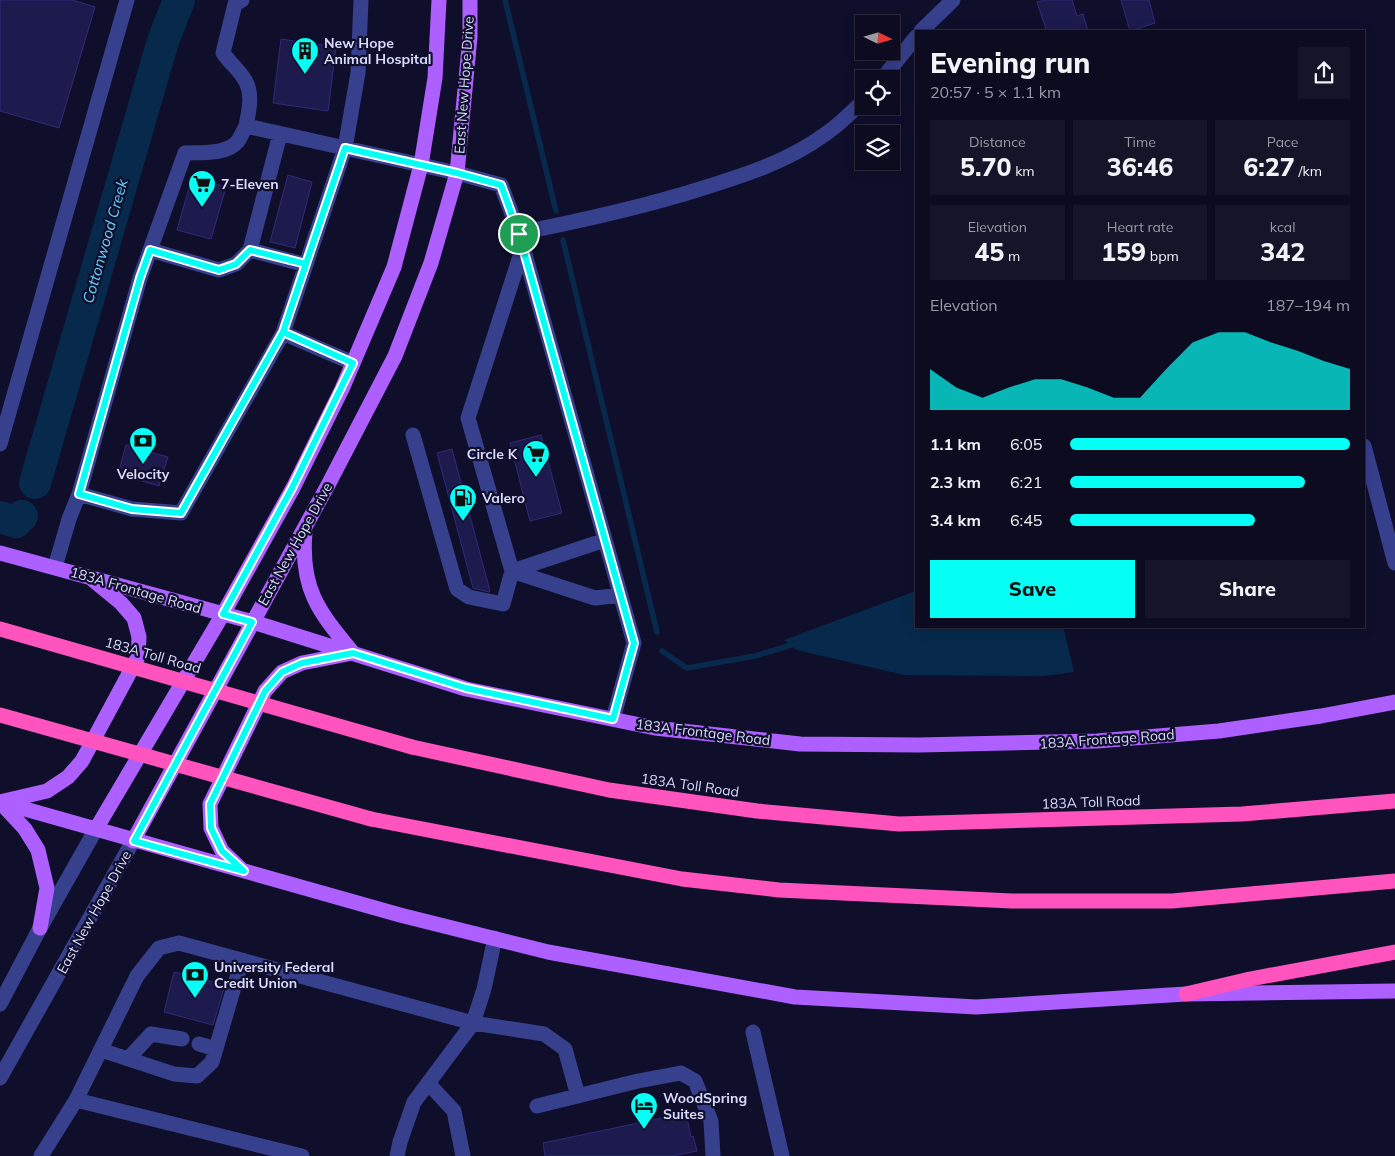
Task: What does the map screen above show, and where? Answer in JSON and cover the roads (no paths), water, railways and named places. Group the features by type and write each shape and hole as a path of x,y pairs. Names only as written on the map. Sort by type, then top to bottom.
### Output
{"highway":[{"name":"183A Toll Road","path":"0,629 412,747 609,790 757,811 899,824 1242,814 1395,801"},
{"path":"0,715 371,820 682,879 779,890 1012,901 1172,901 1395,881"},
{"path":"1186,994 1250,979 1395,952"}],"main road":[{"path":"96,829 223,614 292,488 353,363 394,266 421,165 434,78 439,0"},
{"name":"East New Hope Drive","path":"134,841 306,526 395,356 431,263 457,173 470,37 470,0"},
{"path":"244,871 222,851 211,828 210,804 265,691 282,672 302,663 353,653 327,622 314,601 309,588 304,566 306,526"},
{"name":"183A Frontage Road","path":"0,553 252,622 466,688 655,728 800,744 1011,744 1097,741 1219,731 1321,716 1395,702"},
{"path":"0,802 47,791 68,777 82,761 138,657 139,637 134,618 121,603 90,577"},
{"path":"0,802 400,915 548,952 794,997 976,1006 1186,994 1395,991"},
{"path":"0,802 25,829 38,850 47,888 40,928"}],"street":[{"path":"0,444 127,0"},
{"path":"54,567 79,494 140,278 185,153 220,151 230,148 238,141 246,126 250,98 249,86 223,53 235,4 242,0"},
{"path":"79,494 132,509 181,513 283,332 345,148 358,73 361,0"},
{"path":"922,30 953,0"},
{"path":"889,70 915,38"},
{"path":"521,240 651,204 773,164 822,136 846,119 855,110"},
{"path":"246,126 457,173 501,185 521,240 634,643 613,719"},
{"path":"150,250 219,270 236,264 250,250 280,134"},
{"path":"413,435 457,589 469,597 503,604 512,571 468,418 521,240"},
{"path":"250,250 306,264"},
{"path":"283,332 353,363"},
{"path":"1365,450 1395,563"},
{"path":"512,571 605,540"},
{"path":"512,571 595,598 621,595"},
{"path":"0,1004 96,829"},
{"name":"East New Hope Drive","path":"0,1078 134,841"},
{"path":"397,1156 414,1102 473,1023 484,989 495,938"},
{"path":"41,1156 76,1100 137,976 160,948 179,943 473,1023 544,1034 565,1049 578,1096"},
{"path":"101,1050 174,1074 197,1076 212,1062 242,960"},
{"path":"753,1032 782,1156"},
{"path":"128,1059 150,1034 182,1039"},
{"path":"199,1044 216,1049"},
{"path":"537,1106 638,1081 680,1073 695,1081 710,1121 713,1156"},
{"path":"428,1083 454,1111 462,1156"},
{"path":"76,1100 302,1156"}],"water":[{"path":"915,591 915,628 1063,628 1074,672 1044,676 904,675 797,650 784,640"}],"waterway":[{"name":"Cottonwood Creek","path":"35,483 163,41 179,0"},
{"path":"505,0 556,211"},
{"path":"563,240 657,632"},
{"name":"Cottonwood Creek","path":"0,517 16,522 22,516"},
{"path":"662,651 687,668 755,656 798,643"}],"place":[{"name":"New Hope Animal Hospital","path":"305,75"},
{"name":"7-Eleven","path":"202,208"},
{"name":"Velocity","path":"143,465"},
{"name":"Circle K","path":"536,478"},
{"name":"Valero","path":"463,522"},
{"name":"University Federal Credit Union","path":"195,999"},
{"name":"WoodSpring Suites","path":"644,1130"}]}
